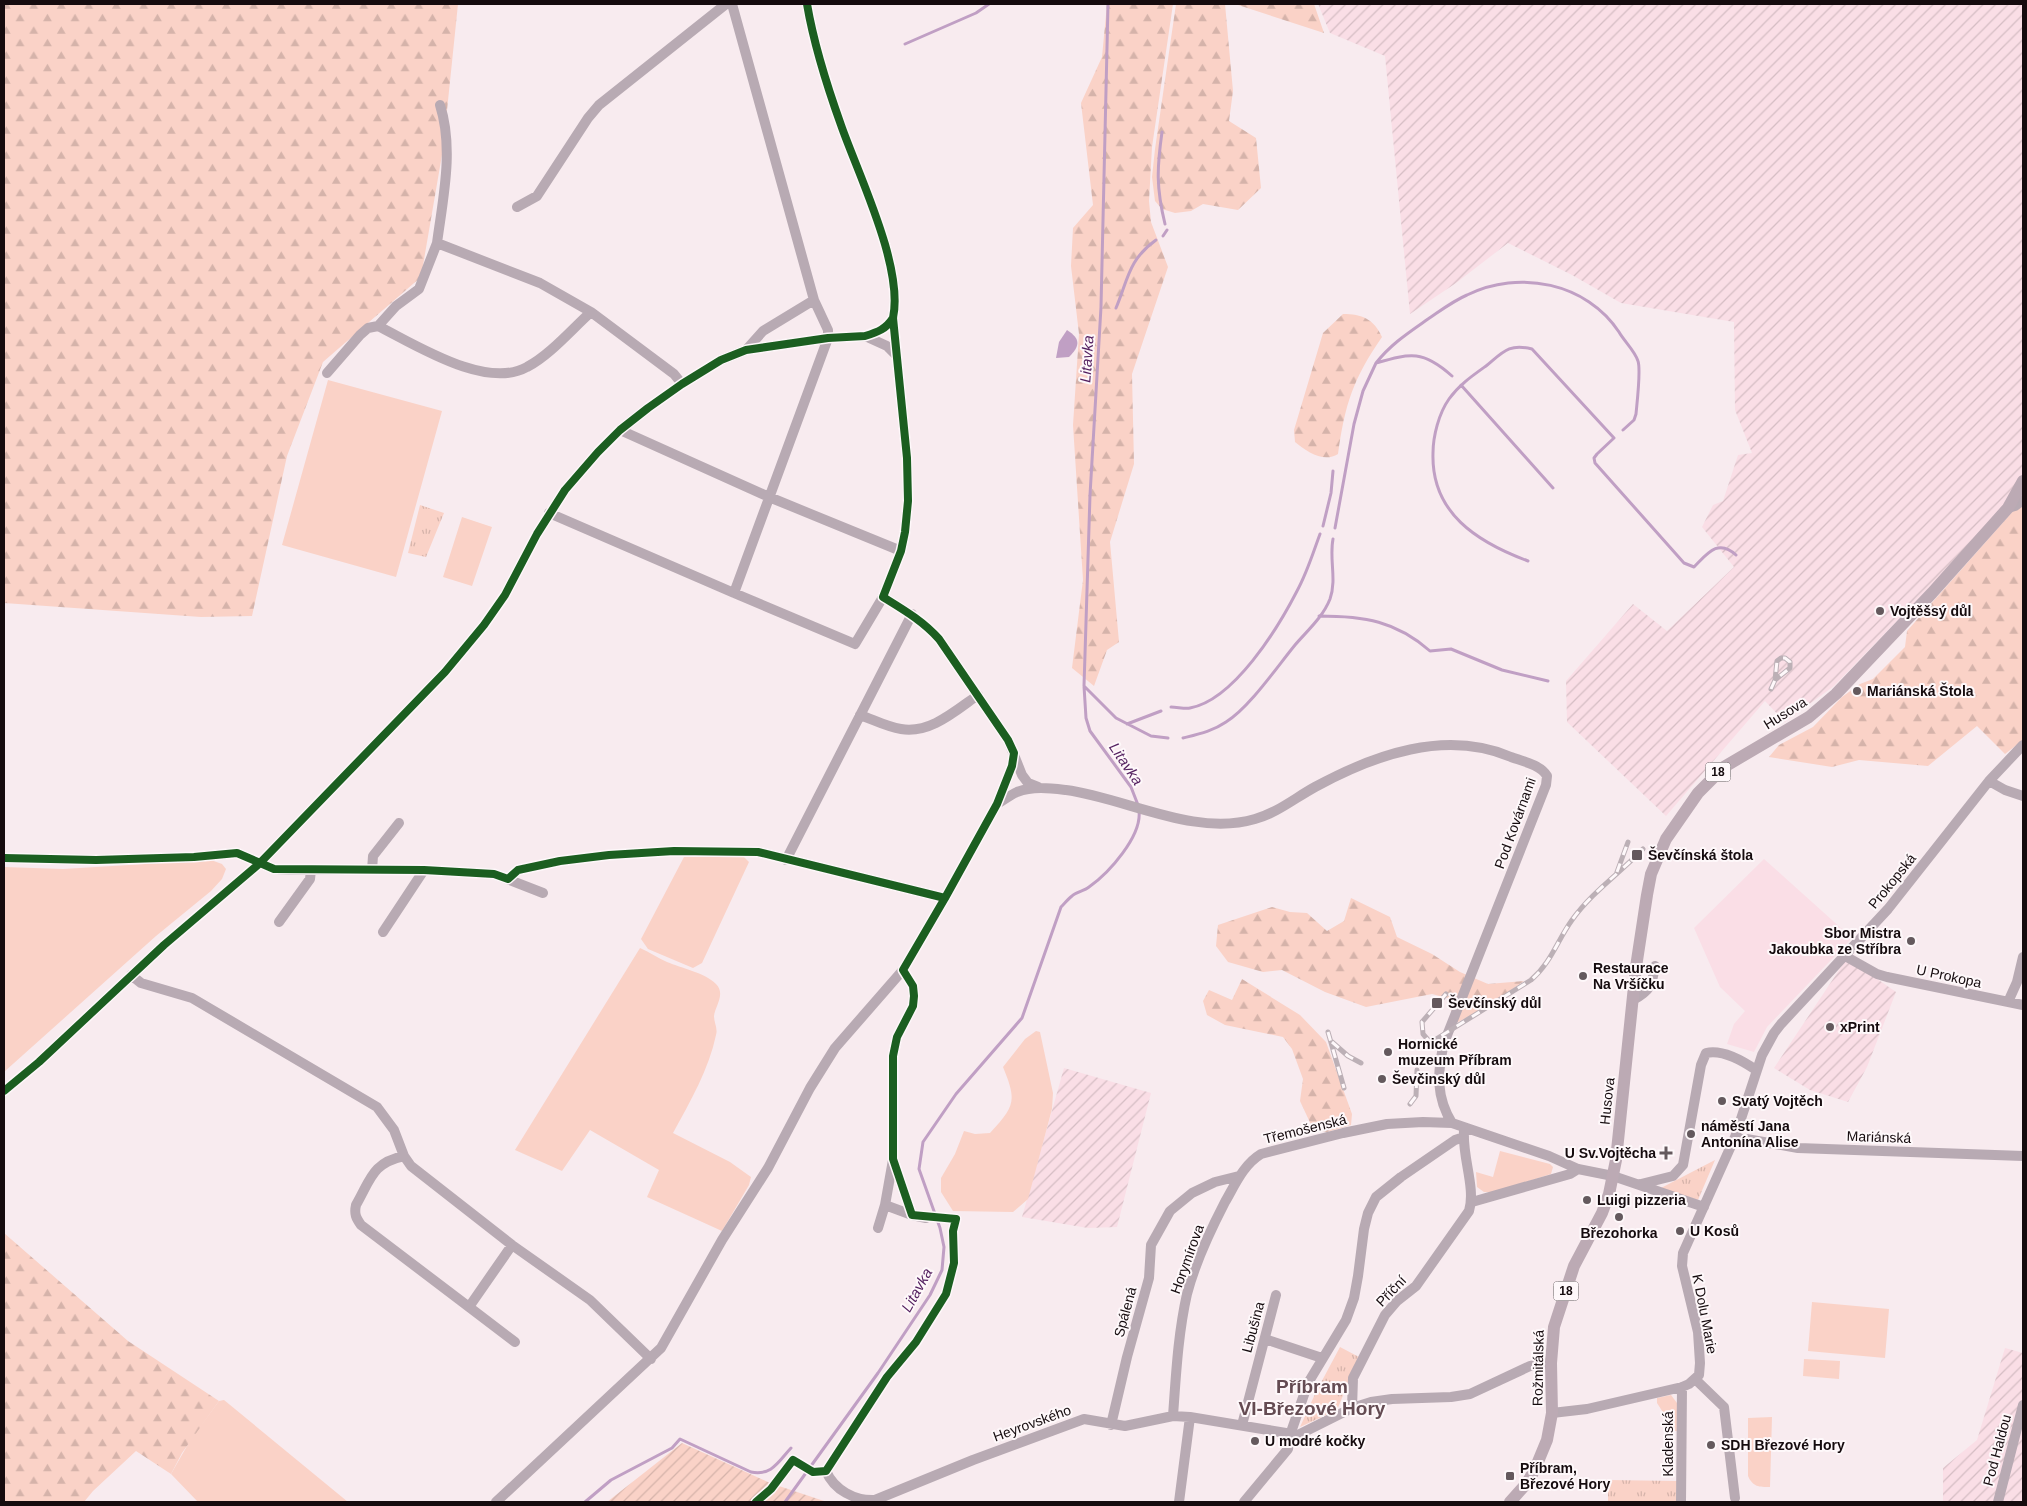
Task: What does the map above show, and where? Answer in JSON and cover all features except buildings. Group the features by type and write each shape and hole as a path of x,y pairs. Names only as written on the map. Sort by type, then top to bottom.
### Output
{"main road":[{"name":"Husova","path":"1613,1176 1636,967 1651,874 1666,839 1689,804 1724,766 1809,717 1836,694 1932,593 2008,508 2023,480"},
{"name":"Rožmitálská","path":"1511,1502 1535,1469 1547,1440 1552,1413 1552,1337 1574,1266 1606,1204 1613,1176"}],"street":[{"path":"517,207 537,196 588,118 599,105 726,4"},
{"path":"732,4 814,300 828,330 828,338 734,593"},
{"path":"549,513 855,644 883,597 906,532 908,492 907,458 893,318 895,306 894,289 888,258 872,206 835,106 807,4"},
{"path":"327,373 360,335 368,328 378,326 396,306 419,288 437,242 446,182 446,125 440,105"},
{"path":"437,242 540,283 591,312 674,374 682,384"},
{"path":"746,350 763,331 814,300"},
{"path":"378,326 457,364 478,372 497,375 513,373 527,367 540,358 591,312"},
{"path":"4,1091 39,1062 131,975 259,864 445,672 484,626 516,577 549,513 565,490 620,430 682,384 722,360 746,350 828,338 865,336 878,332 888,325 893,318"},
{"path":"865,336 887,346 897,356"},
{"path":"620,430 769,497 900,551"},
{"path":"2008,508 2015,506 2023,500"},
{"path":"883,597 912,614 928,626 940,639 1008,740 1022,775 1028,783 1038,788"},
{"path":"786,860 912,614"},
{"path":"860,715 902,729 920,729 933,725 978,696"},
{"name":"Pod Kovárnami","path":"1038,788 1074,791 1177,818 1239,823 1257,819 1349,771 1406,750 1426,746 1447,744 1498,751 1544,772 1547,776 1546,785 1444,1043 1439,1068 1439,1091 1442,1103 1452,1123"},
{"name":"Prokopská","path":"1736,1137 1756,1070 1774,1033 1888,909 1989,781 2023,745"},
{"path":"496,1502 651,1359 669,1335 722,1240 768,1168 810,1088 836,1048 902,970 945,898 997,804 1012,766 1014,753"},
{"path":"1989,781 2004,790 2023,796"},
{"path":"997,804 1016,792 1038,788"},
{"path":"372,870 373,856 399,823"},
{"path":"758,852 945,898"},
{"path":"4,858 96,860 194,857 229,853 245,856 259,864 274,869 424,870 494,874 543,893"},
{"path":"279,922 310,880 311,870"},
{"path":"383,932 424,870"},
{"name":"U Prokopa","path":"1845,956 1876,974 1886,977 2023,1005"},
{"path":"2008,1002 2017,982 2023,957"},
{"path":"1633,1000 1644,994 1652,986 1655,966"},
{"path":"878,1228 885,1205 893,1159 894,1052 897,1037 913,1006 914,996 913,986 902,970"},
{"path":"131,975 141,983 192,998 377,1108 394,1130 404,1156 411,1166 512,1245 590,1300 651,1359"},
{"path":"1641,1184 1673,1176 1683,1165 1701,1065 1706,1053 1716,1052 1728,1055 1756,1070"},
{"name":"Třemošenská","path":"1239,1176 1254,1158 1261,1154 1343,1133 1387,1124 1452,1123 1464,1133 1549,1156 1578,1169 1641,1184 1704,1207"},
{"path":"1464,1133 1466,1164 1471,1186 1472,1202 1570,1174 1578,1169"},
{"path":"1244,1502 1288,1449 1290,1435 1308,1383 1346,1320 1354,1298 1364,1229 1368,1213 1376,1197 1464,1133"},
{"name":"Mariánská","path":"1736,1137 1798,1148 2023,1156"},
{"name":"K Dolu Marie","path":"1695,1379 1700,1369 1698,1332 1681,1260 1736,1137"},
{"path":"404,1156 384,1162 377,1168 356,1205 354,1211 356,1219 361,1225 515,1342"},
{"path":"893,1159 912,1215"},
{"name":"Spálená","path":"1111,1425 1148,1278 1151,1245 1170,1211 1192,1193 1214,1182 1239,1176"},
{"name":"Horymírova","path":"1173,1416 1181,1330 1188,1293 1196,1267 1216,1219 1239,1176"},
{"name":"Příční","path":"1352,1408 1353,1378 1385,1315 1416,1286 1469,1211 1472,1202"},
{"path":"885,1205 926,1218"},
{"path":"469,1307 512,1245"},
{"name":"Libušina","path":"1242,1425 1276,1295"},
{"path":"1264,1339 1322,1358"},
{"name":"Heyrovského","path":"826,1471 841,1490 848,1495 865,1500 875,1500 972,1460 1084,1419 1125,1426 1173,1416 1190,1417 1290,1435 1305,1433 1352,1408 1392,1399 1451,1398 1470,1394 1530,1366 1551,1363"},
{"path":"1552,1413 1588,1409 1682,1387 1695,1379 1724,1407 1735,1498"},
{"name":"Kladenská","path":"1681,1502 1682,1387"},
{"name":"Pod Haldou","path":"1998,1502 2023,1405"},
{"path":"1179,1502 1190,1417"}],"shaded area":[{"path":"1318,4 2023,4 2023,477 2008,506 1834,686 1785,722 1765,701 1666,816 1567,722 1566,681 1633,604 1667,631 1734,567 1702,527 1713,505 1723,501 1738,455 1752,453 1735,410 1734,322 1621,303 1572,275 1508,243 1456,283 1410,314 1385,56 1330,33"},
{"path":"1067,330 1075,336 1077,346 1069,357 1056,358 1059,342"},
{"path":"1764,859 1852,938 1767,1027 1754,1052 1727,1044 1734,1024 1745,1011 1720,987 1694,928"},
{"path":"1847,958 1896,992 1867,1067 1848,1102 1810,1090 1774,1068"},
{"path":"1064,1068 1151,1093 1117,1227 1088,1228 1022,1217"},
{"path":"2005,1348 2023,1353 2023,1502 1943,1502 1943,1468 1977,1440"}],"green space":[{"path":"4,4 458,4 443,149 421,277 323,362 287,456 252,616 201,617 4,603"},
{"path":"1107,4 1173,4 1152,147 1149,201 1151,222 1168,267 1132,374 1134,464 1110,542 1119,642 1107,650 1094,686 1072,668 1083,580 1073,425 1079,334 1071,266 1073,228 1093,205 1081,103 1102,57"},
{"path":"1176,4 1225,4 1233,91 1229,121 1256,138 1261,188 1238,210 1203,204 1191,211 1175,213 1162,209 1155,201 1152,177"},
{"path":"1235,4 1314,4 1324,33"},
{"path":"1343,314 1356,315 1367,319 1375,326 1382,337 1364,366 1352,392 1347,406 1338,454 1321,457 1310,453 1295,442 1294,430 1323,333"},
{"path":"328,380 442,411 396,577 282,545"},
{"path":"2023,503 2023,740 2005,754 1977,726 1928,766 1859,760 1832,767 1769,757 1779,745 1813,727 1842,697 1860,684 1873,679 1905,647 1907,631 2014,510"},
{"path":"420,505 444,513 426,557 408,553"},
{"path":"462,517 492,527 472,586 443,577"},
{"path":"684,857 744,857 749,862 702,963 693,968 648,949 641,939"},
{"path":"211,860 222,864 226,869 222,879 211,891 156,936 4,1072 4,867 63,869"},
{"path":"1351,898 1390,917 1397,937 1432,954 1460,972 1488,984 1524,981 1484,1009 1452,1025 1451,999 1432,994 1366,1007 1325,992 1282,970 1263,972 1228,962 1216,946 1218,925 1272,907 1290,912 1307,913 1327,931 1344,921"},
{"path":"640,948 667,962 712,980 719,988 720,996 714,1016 716,1032 713,1048 698,1085 673,1133 730,1162 751,1177 749,1185 722,1231 647,1197 659,1170 590,1130 562,1171 515,1150"},
{"path":"1242,979 1300,1015 1326,1042 1352,1114 1351,1125 1327,1132 1313,1129 1300,1101 1303,1079 1292,1049 1283,1037 1225,1025 1207,1015 1203,1001 1209,990 1232,1000"},
{"path":"1036,1031 1040,1032 1053,1093 1052,1109 1028,1199 1013,1212 953,1211 941,1192 941,1178 955,1154 964,1131 975,1134 990,1133 1005,1116 1012,1096 1003,1067 1025,1039"},
{"path":"1500,1151 1550,1164 1553,1167 1551,1174 1493,1192 1484,1192 1477,1187 1476,1172 1493,1177"},
{"path":"1715,1160 1698,1200 1661,1188"},
{"path":"4,1233 128,1341 219,1401 182,1453 171,1474 136,1451 93,1491 84,1502 4,1502"},
{"path":"1812,1302 1889,1309 1885,1358 1808,1351"},
{"path":"1340,1347 1359,1357 1337,1410 1300,1427 1316,1392"},
{"path":"1804,1359 1840,1361 1839,1379 1803,1376"},
{"path":"1671,1395 1677,1403 1677,1431 1675,1431 1657,1403 1657,1398"},
{"path":"224,1400 348,1502 198,1502 171,1474 191,1439 219,1401"},
{"path":"1772,1417 1770,1487 1760,1486 1754,1484 1748,1476 1748,1418"},
{"path":"682,1443 770,1483 827,1502 607,1502"},
{"path":"1608,1480 1677,1481 1676,1502 1608,1502"}],"waterway":[{"path":"905,44 976,13 989,4"},
{"name":"Litavka","path":"1108,4 1101,307 1090,495 1084,686 1086,718 1090,731 1131,787 1138,805"},
{"path":"1162,132 1158,178 1165,224"},
{"path":"1163,236 1167,230"},
{"path":"1116,308 1134,263 1156,240"},
{"path":"1376,363 1394,344 1407,334 1447,306 1467,295 1487,287 1508,283 1530,282 1550,285 1571,292 1589,302 1605,315 1637,357 1639,372 1636,414 1634,420 1623,430"},
{"path":"1528,561 1491,545 1475,534 1449,509 1440,493 1434,474 1433,453 1435,432 1440,418 1445,405 1457,389 1502,353 1518,347 1532,349 1614,438 1597,454 1594,458 1595,463 1684,563 1694,567 1708,553 1718,548 1730,550 1736,555"},
{"path":"1335,528 1354,424 1363,391 1376,363 1399,357 1416,356 1433,362 1452,376"},
{"path":"1461,385 1553,488"},
{"path":"1323,526 1331,493 1333,471"},
{"path":"1171,707 1190,708 1206,702 1223,692 1253,660 1278,624 1297,591 1320,534"},
{"path":"1183,738 1211,730 1235,716 1319,618 1327,606 1332,592 1333,539"},
{"path":"1319,616 1351,617 1379,622 1405,633 1430,651 1451,649 1502,670 1548,681"},
{"path":"1084,686 1116,718 1151,736 1168,738"},
{"path":"1127,724 1161,711"},
{"name":"Litavka","path":"785,1502 878,1373 930,1295 942,1270 944,1247 940,1228 919,1169 923,1142 956,1094 1022,1018 1061,907 1074,895 1097,881 1123,853 1139,821 1139,811"},
{"path":"585,1502 611,1480 672,1448 680,1439 751,1472 758,1473 774,1467 791,1448"}],"railway":[{"path":"1771,689 1775,680 1777,661 1785,658 1790,662 1790,668 1775,680"},
{"path":"1617,872 1628,842"},
{"path":"1446,994 1422,1022 1423,1034 1429,1041 1433,1041 1531,980 1544,966 1580,910 1643,849"},
{"path":"1328,1032 1344,1088"},
{"path":"1332,1042 1348,1056 1361,1063"},
{"path":"1410,1104 1416,1096 1417,1070"}],"cycle path":[{"path":"756,1502 771,1489 793,1460 813,1472 826,1471 887,1377 916,1342 946,1294 954,1263 953,1231 956,1219 912,1215 893,1159 893,1056 897,1037 913,1006 914,996 913,986 903,970 997,804 1012,766 1014,753 1008,740 939,639 920,621 883,597 901,551 908,501 907,458 893,318 895,297 892,273 878,221 826,80 813,35 807,4"},
{"path":"4,1091 39,1062 164,945 259,864 445,672 484,625 505,595 537,534 565,490 620,430 682,384 721,360 746,350 828,338 865,336 881,330 893,318"},
{"path":"4,858 96,860 194,857 237,853 274,869 424,870 494,874 508,879 518,870 560,861 609,855 674,851 758,852 945,898"}],"place":[{"name":"Vojtěšsý důl","path":"1880,611"},
{"name":"Mariánská Štola","path":"1857,691"},
{"name":"Ševčínská štola","path":"1637,855"},
{"name":"Sbor Mistra Jakoubka ze Stříbra","path":"1911,941"},
{"name":"Restaurace Na Vršíčku","path":"1583,976"},
{"name":"Ševčínský důl","path":"1437,1003"},
{"name":"xPrint","path":"1830,1027"},
{"name":"Hornické muzeum Příbram","path":"1388,1052"},
{"name":"Ševčinský důl","path":"1382,1079"},
{"name":"Svatý Vojtěch","path":"1722,1101"},
{"name":"náměstí Jana Antonína Alise","path":"1691,1134"},
{"name":"U Sv.Vojtěcha","path":"1666,1153"},
{"name":"Luigi pizzeria","path":"1587,1200"},
{"name":"Březohorka","path":"1619,1217"},
{"name":"U Kosů","path":"1680,1231"},
{"name":"U modré kočky","path":"1255,1441"},
{"name":"SDH Březové Hory","path":"1711,1445"},
{"name":"Příbram, Březové Hory","path":"1510,1476"}],"district":[{"name":"Příbram VI-Březové Hory","path":"1312,1397"}]}
